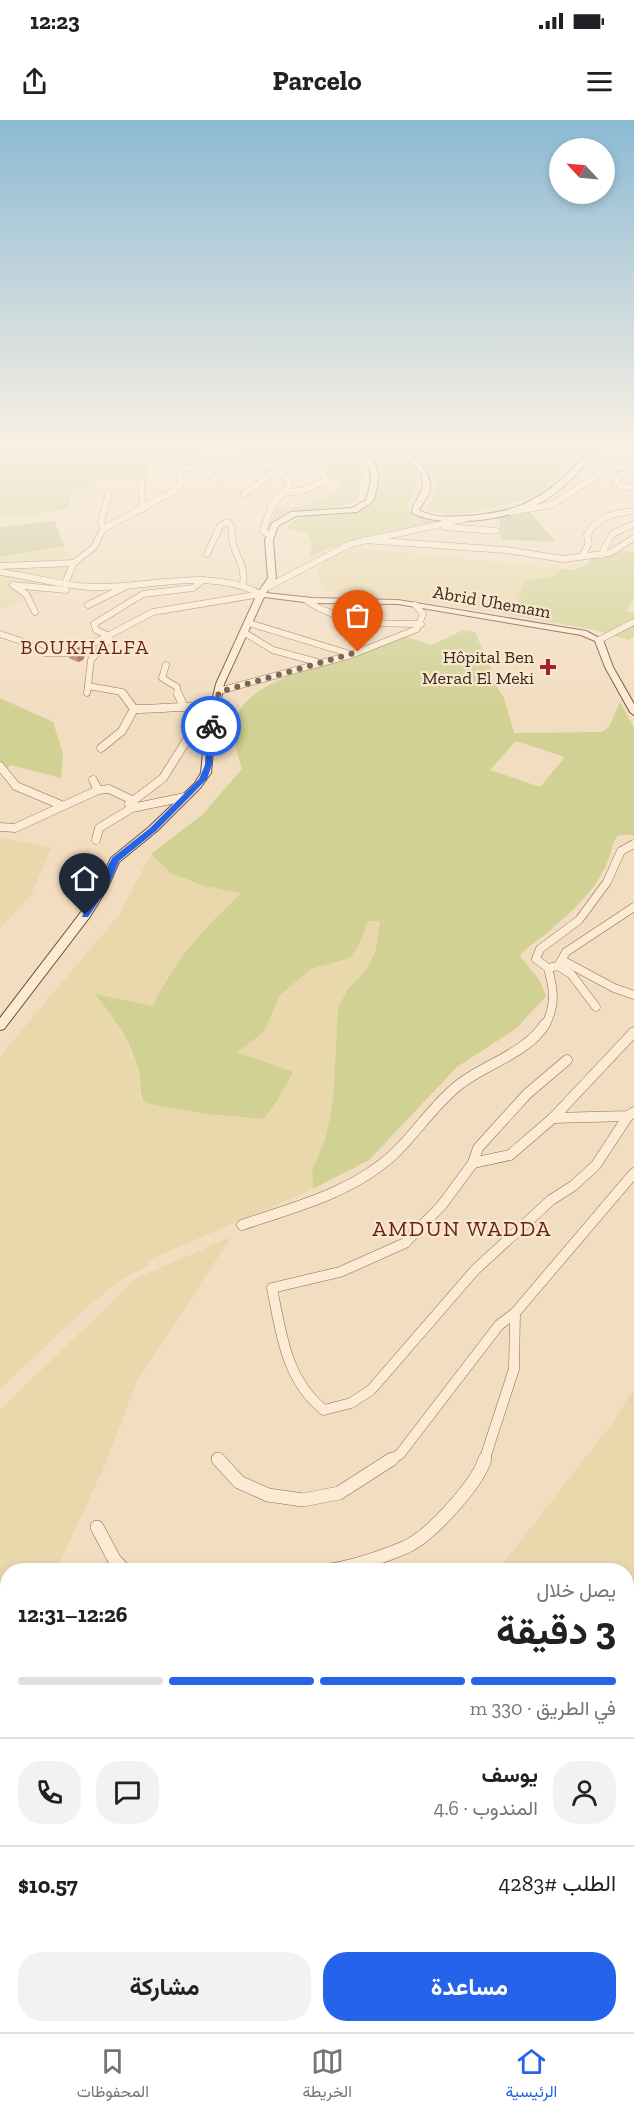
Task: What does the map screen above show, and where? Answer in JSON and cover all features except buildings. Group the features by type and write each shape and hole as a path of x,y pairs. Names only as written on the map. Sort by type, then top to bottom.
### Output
{"main road":[{"path":"0,1026 85,915 102,889 115,860 153,829 203,779 208,769 211,708 219,692 224,672 273,573 272,532"},
{"name":"Abrid Uhemam","path":"262,592 307,601 355,599 415,605 583,633 599,640"},
{"path":"599,640 609,667 634,712"}],"street":[{"path":"61,600 74,563 94,547 101,532"},
{"path":"207,554 217,532"},
{"path":"232,532 230,539 244,568 243,585"},
{"path":"265,532 270,535"},
{"path":"0,634 27,643 48,655 86,650 107,635 153,612 231,602 262,592 325,553 365,540 403,532"},
{"path":"582,555 589,544 589,532"},
{"path":"601,555 603,546 614,532"},
{"path":"365,540 506,550 563,559 582,555 601,555 617,550 634,538"},
{"path":"0,566 74,563"},
{"path":"0,572 67,586"},
{"path":"35,612 26,594 13,585 96,587 157,581 203,580 243,585 262,592"},
{"path":"107,635 96,630 94,624 143,594 193,588 203,580"},
{"path":"88,604 129,585"},
{"path":"307,601 316,608 356,621 421,624"},
{"path":"219,692 351,654 417,630 423,614 415,605"},
{"path":"249,622 351,654"},
{"path":"599,640 634,622"},
{"path":"125,626 91,660 88,690 122,692 134,709"},
{"path":"245,633 273,650 320,663"},
{"path":"166,665 162,678 177,687 178,699 183,705"},
{"path":"96,840 99,828 162,778 211,708 183,705 169,709 134,709"},
{"path":"101,748 122,730 134,709"},
{"path":"0,766 15,786 61,805"},
{"path":"93,780 98,790"},
{"path":"0,826 15,828 98,790 109,789 132,804 175,796 185,797"},
{"path":"634,844 628,845 621,851 607,882 579,920 537,953 538,963 556,965 634,995"},
{"path":"242,1226 352,1185 380,1166 456,1086 478,1070 529,1042 543,1030 555,1010 556,965 566,952 634,907"},
{"path":"556,965 571,974 596,1007"},
{"path":"473,1162 510,1155 553,1118 634,1032"},
{"path":"567,1060 527,1094 501,1121 478,1148 473,1162 442,1205 405,1243 340,1272 272,1288 291,1367 303,1391 315,1405 324,1410 351,1403 371,1390 475,1270 551,1200 573,1186 596,1165 631,1114"},
{"path":"553,1118 631,1114"},
{"path":"218,1459 239,1482 268,1495 303,1500 339,1493 400,1454 499,1325 515,1313 634,1173"},
{"path":"361,1563 408,1546 454,1507 482,1468 514,1369 515,1313"},
{"path":"97,1527 118,1563"}],"shaded area":[{"path":"64,546 74,563 65,583 0,610 0,557"},
{"path":"353,547 561,569 553,576 524,582 514,612 491,612 373,595 340,594 325,589 317,576 319,568 328,558"},
{"path":"0,837 51,848 31,895 0,928"},
{"path":"151,854 172,874 186,880 242,893 212,921 166,978 153,1006 95,995 112,1015 139,1068 139,1094 145,1103 206,1114 264,1119 277,1101 284,1084 236,1052 264,1032 279,996 311,969 350,958 359,945 368,920 380,921 376,949 368,968 348,989 338,1007 333,1101 326,1136 312,1171 313,1189 146,1261 151,1264 120,1280 85,1309 0,1389 0,1056 119,915"},
{"path":"231,1237 138,1379 103,1469 59,1563 0,1563 0,1410 137,1278"},
{"path":"634,1389 634,1563 503,1563 610,1426"}],"green space":[{"path":"0,532 59,532 64,546 0,557"},
{"path":"304,532 384,532 361,537 310,556 312,544 307,533"},
{"path":"500,532 547,532 555,541 501,540"},
{"path":"617,550 634,552 634,597 627,611 634,613 634,637 628,640 595,630 500,613 514,612 524,582 553,576 561,569 575,570 588,564 591,556"},
{"path":"463,630 475,632 492,670 484,677 496,685 504,698 514,733 602,732 609,727 620,702 634,728 634,836 621,835 615,839 609,858 591,890 565,917 520,956 540,981 546,996 517,1028 457,1067 369,1160 313,1189 312,1171 326,1136 333,1101 338,1007 348,989 368,968 376,949 380,921 368,921 359,945 350,958 311,969 279,996 264,1032 237,1052 293,1072 264,1119 206,1114 145,1103 141,1094 138,1067 130,1048 114,1019 95,994 153,1006 170,975 191,945 242,893 204,886 172,874 151,854 202,815 242,769 234,733 238,712 253,696 275,682 302,671 384,645 403,636 432,645","holes":["516,741 565,757 540,787 490,770"]},
{"path":"0,698 53,722 63,754 61,778 11,765 0,774"}],"way so far":[{"path":"211,726 219,692 271,675 358,652"}],"place":[{"name":"Hôpital Ben Merad El Meki","path":"548,667"}],"district":[{"name":"BOUKHALFA","path":"85,647"},
{"name":"AMDUN WADDA","path":"462,1228"}],"route":[{"path":"85,915 102,889 115,860 140,841 203,779 208,765 211,726"}]}
